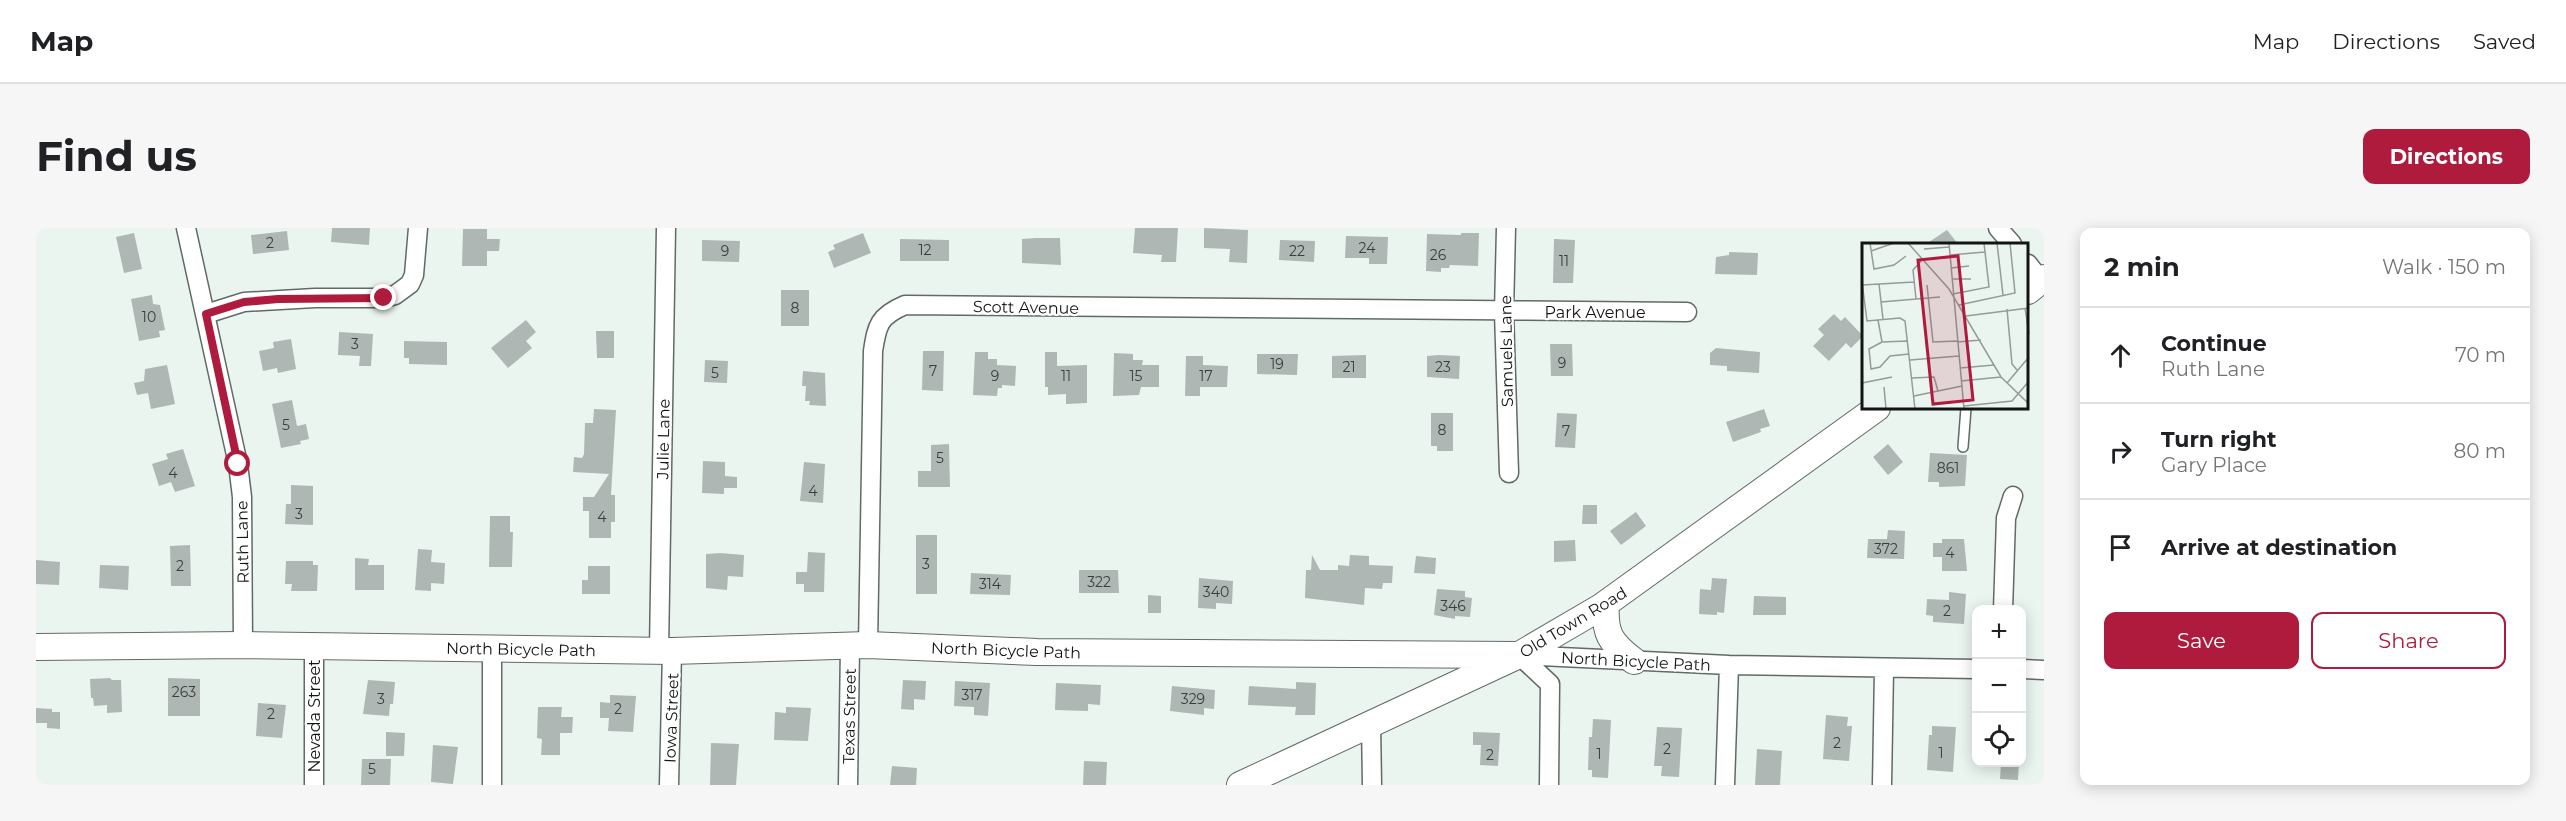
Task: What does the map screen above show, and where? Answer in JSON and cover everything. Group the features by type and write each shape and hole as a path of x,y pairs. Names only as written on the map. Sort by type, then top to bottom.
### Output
{"street":[{"name":"Ruth Lane","path":"186,228 238,464 242,497 243,645"},
{"path":"206,314 244,302 315,298 384,298 395,295 410,284 414,275 418,228"},
{"name":"Julie Lane","path":"666,228 666,651"},
{"name":"Samuels Lane","path":"1506,228 1504,312 1509,473"},
{"path":"1998,228 2011,243"},
{"name":"Scott Avenue","path":"859,646 873,351 876,328 887,312 905,305 1504,312"},
{"name":"Park Avenue","path":"1504,312 1687,312"},
{"name":"Old Town Road","path":"1240,785 1519,655 1606,604 1874,410"},
{"path":"2003,605 2006,518 2013,496"},
{"path":"1606,604 1605,621 1609,635 1614,644 1634,660"},
{"name":"North Bicycle Path","path":"36,647 243,645 666,651 859,646 1037,652 1519,655 1729,665 1972,669"},
{"name":"Nevada Street","path":"314,646 314,785"},
{"name":"Texas Street","path":"848,785 859,646"},
{"path":"492,649 492,785"},
{"name":"Iowa Street","path":"666,651 669,785"},
{"path":"1519,655 1550,684 1549,785"},
{"path":"1426,656 1432,668 1431,696"},
{"path":"1725,785 1729,665"},
{"path":"1882,785 1884,669"},
{"path":"2026,669 2044,670"},
{"path":"1371,723 1372,785"}],"lane":[{"path":"1963,447 1966,410"}],"building":[{"path":"332,228 370,228 369,245 331,242"},
{"path":"1135,228 1178,228 1176,262 1161,262 1162,255 1133,253"},
{"path":"1204,228 1248,230 1247,263 1229,262 1230,249 1204,248"},
{"path":"463,229 487,229 487,239 500,239 499,251 487,251 487,266 462,266"},
{"path":"1947,230 1957,243 1928,243"},
{"path":"287,231 289,250 253,254 251,235"},
{"path":"134,233 142,269 124,273 116,237"},
{"path":"863,233 871,253 834,268 828,252 835,249 833,245"},
{"path":"1461,233 1479,233 1478,266 1450,265 1449,268 1441,268 1441,272 1426,271 1427,234 1461,235"},
{"path":"1346,236 1388,237 1387,264 1369,264 1369,258 1345,258"},
{"path":"1060,238 1061,265 1022,263 1022,239"},
{"path":"900,239 949,240 949,261 900,261"},
{"path":"1554,239 1575,240 1573,283 1553,283"},
{"path":"702,240 740,241 739,262 702,261"},
{"path":"1280,240 1315,241 1314,262 1279,260"},
{"path":"1729,252 1758,253 1757,275 1715,274 1716,257 1729,255"},
{"path":"781,290 809,290 809,326 781,326"},
{"path":"152,295 153,304 160,305 165,330 159,331 160,337 139,341 131,299"},
{"path":"1834,314 1841,321 1845,317 1862,337 1851,348 1846,343 1829,361 1813,346 1824,335 1818,329"},
{"path":"526,320 536,332 526,341 532,348 508,368 491,348"},
{"path":"596,331 614,331 614,358 597,358"},
{"path":"339,332 373,334 371,366 359,366 360,356 338,355"},
{"path":"291,339 296,369 278,373 277,368 263,371 259,351 274,348 273,342"},
{"path":"404,341 447,342 447,365 409,364 409,358 404,358"},
{"path":"1550,344 1572,344 1573,376 1551,376"},
{"path":"1716,348 1760,352 1759,373 1727,371 1727,366 1710,365 1710,353"},
{"path":"923,351 944,351 943,391 922,390"},
{"path":"975,352 988,352 988,359 997,359 997,365 1016,366 1015,386 1002,385 1002,388 998,388 997,396 973,395"},
{"path":"1045,352 1057,352 1057,366 1087,365 1087,403 1066,404 1066,394 1048,395 1048,387 1045,387"},
{"path":"1114,353 1133,354 1133,360 1143,360 1142,365 1159,365 1159,387 1141,387 1139,395 1113,396"},
{"path":"1257,354 1298,354 1297,375 1257,374"},
{"path":"1366,355 1366,378 1332,378 1332,356"},
{"path":"1186,356 1203,356 1203,365 1228,366 1227,387 1200,387 1200,396 1185,396"},
{"path":"1427,356 1460,356 1459,379 1427,377"},
{"path":"705,360 728,361 727,383 704,382"},
{"path":"167,365 175,404 151,409 148,393 137,395 134,383 144,381 145,369"},
{"path":"803,371 825,373 826,406 809,405 810,401 805,401 806,386 802,386"},
{"path":"292,400 297,426 306,424 309,439 300,441 301,444 281,448 272,404"},
{"path":"594,409 616,410 611,495 615,495 615,522 611,522 611,538 589,538 589,511 583,511 583,497 594,497 609,474 573,472 574,457 582,458 584,454 585,423 593,423"},
{"path":"1764,409 1770,426 1760,429 1761,432 1733,442 1726,422"},
{"path":"1431,413 1453,413 1453,451 1437,451 1437,446 1431,446"},
{"path":"1557,413 1577,414 1575,448 1555,447"},
{"path":"949,444 950,487 918,487 918,471 931,471 931,445"},
{"path":"1888,444 1903,462 1888,475 1873,457"},
{"path":"183,449 195,486 175,492 171,482 159,486 152,464 168,459 166,454"},
{"path":"1930,453 1967,455 1965,486 1939,487 1939,482 1928,482"},
{"path":"703,461 725,462 725,476 737,477 737,488 724,488 724,494 702,493"},
{"path":"804,462 825,464 823,503 800,501"},
{"path":"291,485 313,486 313,525 285,524 286,504 291,504"},
{"path":"1583,505 1597,505 1597,524 1582,524"},
{"path":"1636,512 1646,526 1621,545 1610,531"},
{"path":"490,516 510,516 510,532 513,532 512,567 489,567"},
{"path":"1888,530 1905,531 1904,559 1867,558 1868,539 1887,539"},
{"path":"916,535 937,535 937,594 916,594"},
{"path":"1942,539 1964,539 1967,571 1942,571 1942,557 1933,557 1933,543 1942,543"},
{"path":"1575,540 1576,561 1554,562 1554,541"},
{"path":"190,545 191,586 171,586 170,546"},
{"path":"418,549 432,550 431,562 445,563 444,584 431,583 431,591 415,590"},
{"path":"808,552 825,553 824,592 804,592 804,584 796,584 796,572 807,572"},
{"path":"706,554 744,555 743,577 728,576 727,590 706,588"},
{"path":"1312,555 1320,570 1338,570 1338,565 1349,566 1350,555 1369,556 1369,565 1393,566 1392,583 1383,583 1382,589 1365,588 1364,605 1305,598 1306,570 1311,570"},
{"path":"1416,556 1436,558 1435,574 1414,573"},
{"path":"355,558 369,559 368,565 384,565 384,590 355,590"},
{"path":"36,560 60,562 59,585 36,584"},
{"path":"286,561 313,561 313,565 318,565 317,591 291,591 292,584 285,584"},
{"path":"100,565 129,566 128,590 99,588"},
{"path":"588,566 610,566 610,594 582,594 582,580 588,580"},
{"path":"1079,570 1118,570 1119,593 1079,593"},
{"path":"971,573 1011,575 1010,595 970,594"},
{"path":"1199,578 1233,581 1232,604 1216,603 1216,609 1198,608"},
{"path":"1712,578 1727,579 1724,613 1699,614 1700,589 1711,590"},
{"path":"1437,589 1465,591 1465,597 1472,598 1470,617 1455,616 1455,619 1434,615"},
{"path":"1949,592 1966,594 1964,624 1933,622 1933,616 1926,615 1927,599 1949,600"},
{"path":"1148,595 1161,596 1161,613 1148,613"},
{"path":"1754,596 1786,597 1786,615 1753,615"},
{"path":"168,678 200,679 200,716 168,716"},
{"path":"90,679 121,680 122,712 107,713 107,705 94,706 93,698 91,698"},
{"path":"368,680 395,682 393,704 390,704 389,716 363,714"},
{"path":"903,680 926,681 925,700 914,699 914,710 901,709"},
{"path":"955,681 990,683 988,716 974,715 974,707 954,706"},
{"path":"1296,682 1316,683 1315,715 1295,715 1296,707 1248,705 1249,686 1296,689"},
{"path":"1056,683 1101,685 1100,705 1088,704 1088,711 1055,710"},
{"path":"1172,686 1215,690 1214,709 1204,708 1204,715 1170,711"},
{"path":"610,695 636,696 633,732 608,731 609,718 600,718 600,702 610,703"},
{"path":"258,703 286,705 282,738 256,736"},
{"path":"538,707 562,707 561,717 573,717 572,733 560,733 560,755 541,755 542,739 537,738"},
{"path":"786,707 811,708 808,741 774,740 775,712 786,713"},
{"path":"36,708 60,712 60,729 47,728 47,723 36,723"},
{"path":"1826,715 1848,717 1847,726 1852,726 1849,761 1823,759"},
{"path":"1593,719 1611,720 1608,778 1592,777 1592,770 1588,770 1589,737 1592,737"},
{"path":"1932,726 1956,727 1953,772 1927,770 1929,735 1932,735"},
{"path":"1657,727 1682,728 1679,777 1661,776 1662,766 1654,766"},
{"path":"386,732 405,733 404,756 386,756"},
{"path":"1473,732 1500,733 1498,766 1480,765 1481,745 1473,745"},
{"path":"711,743 739,744 736,785 710,785"},
{"path":"433,745 458,747 453,784 431,782"},
{"path":"1757,749 1782,751 1780,785 1755,785"},
{"path":"362,759 391,759 390,785 361,785"},
{"path":"1084,761 1107,762 1106,785 1083,785"},
{"path":"892,766 917,768 916,785 890,785"},
{"path":"2001,767 2019,767 2018,780 2000,779"}],"route":[{"path":"238,464 206,314 244,302 278,299 384,298"}]}
